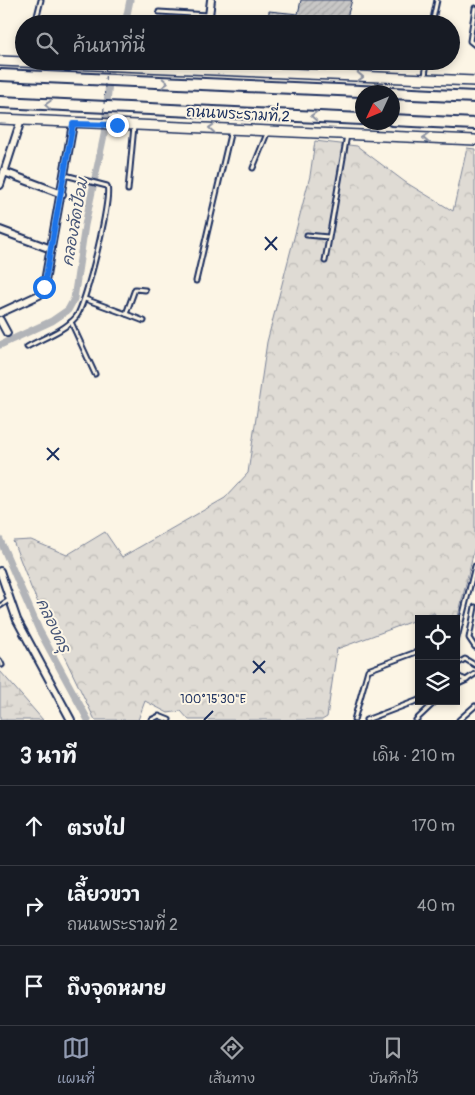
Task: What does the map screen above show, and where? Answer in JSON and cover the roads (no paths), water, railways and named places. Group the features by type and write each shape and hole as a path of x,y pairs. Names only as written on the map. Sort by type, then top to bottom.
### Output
{"highway":[{"path":"0,71 97,79"},
{"name":"ถนนพระรามที่ 2","path":"0,75 355,91"},
{"path":"400,93 475,97"},
{"name":"ถนนพระรามที่ 2","path":"0,102 355,119"},
{"path":"400,120 475,124"}],"main road":[{"path":"0,61 15,62"},
{"path":"266,70 425,80 475,81"},
{"name":"ถนนพระรามที่ 2","path":"0,119 73,124 475,140"}],"street":[{"path":"208,15 211,0"},
{"path":"0,185 21,120"},
{"path":"0,313 39,295 42,291 66,175 73,124"},
{"path":"4,172 62,194"},
{"path":"0,230 52,250"},
{"path":"0,320 6,333"},
{"path":"0,571 9,600 22,631 71,720"}],"lane":[{"path":"37,15 41,0"},
{"path":"434,15 436,0"},
{"path":"475,8 470,41 475,45"},
{"path":"159,12 208,15"},
{"path":"425,80 426,70"},
{"path":"128,190 134,126"},
{"path":"196,281 232,130"},
{"path":"253,168 268,131"},
{"path":"325,261 347,135"},
{"path":"27,347 70,322 78,315 85,299 108,194 107,186 66,175"},
{"path":"307,235 328,237"},
{"path":"126,314 135,289 145,290"},
{"path":"85,299 144,320"},
{"path":"70,322 95,374"},
{"path":"456,660 456,642 475,566"},
{"path":"0,606 9,600"},
{"path":"475,607 469,638 475,647"},
{"path":"354,720 368,670 415,653"},
{"path":"460,663 465,659 475,665"},
{"path":"0,661 2,665"},
{"path":"460,683 470,679 475,674"},
{"path":"460,677 462,679 470,679"},
{"path":"366,720 415,702"},
{"path":"416,720 432,705"},
{"path":"459,720 475,706"},
{"path":"151,720 159,716 168,720"}],"waterway":[{"name":"คลองลัดป้อม","path":"127,15 130,0"},
{"name":"คลองลัดป้อม","path":"0,345 52,321 68,310 74,299 85,225 104,135 110,70"},
{"name":"คลองครุ","path":"0,540 39,630 88,720"}]}
